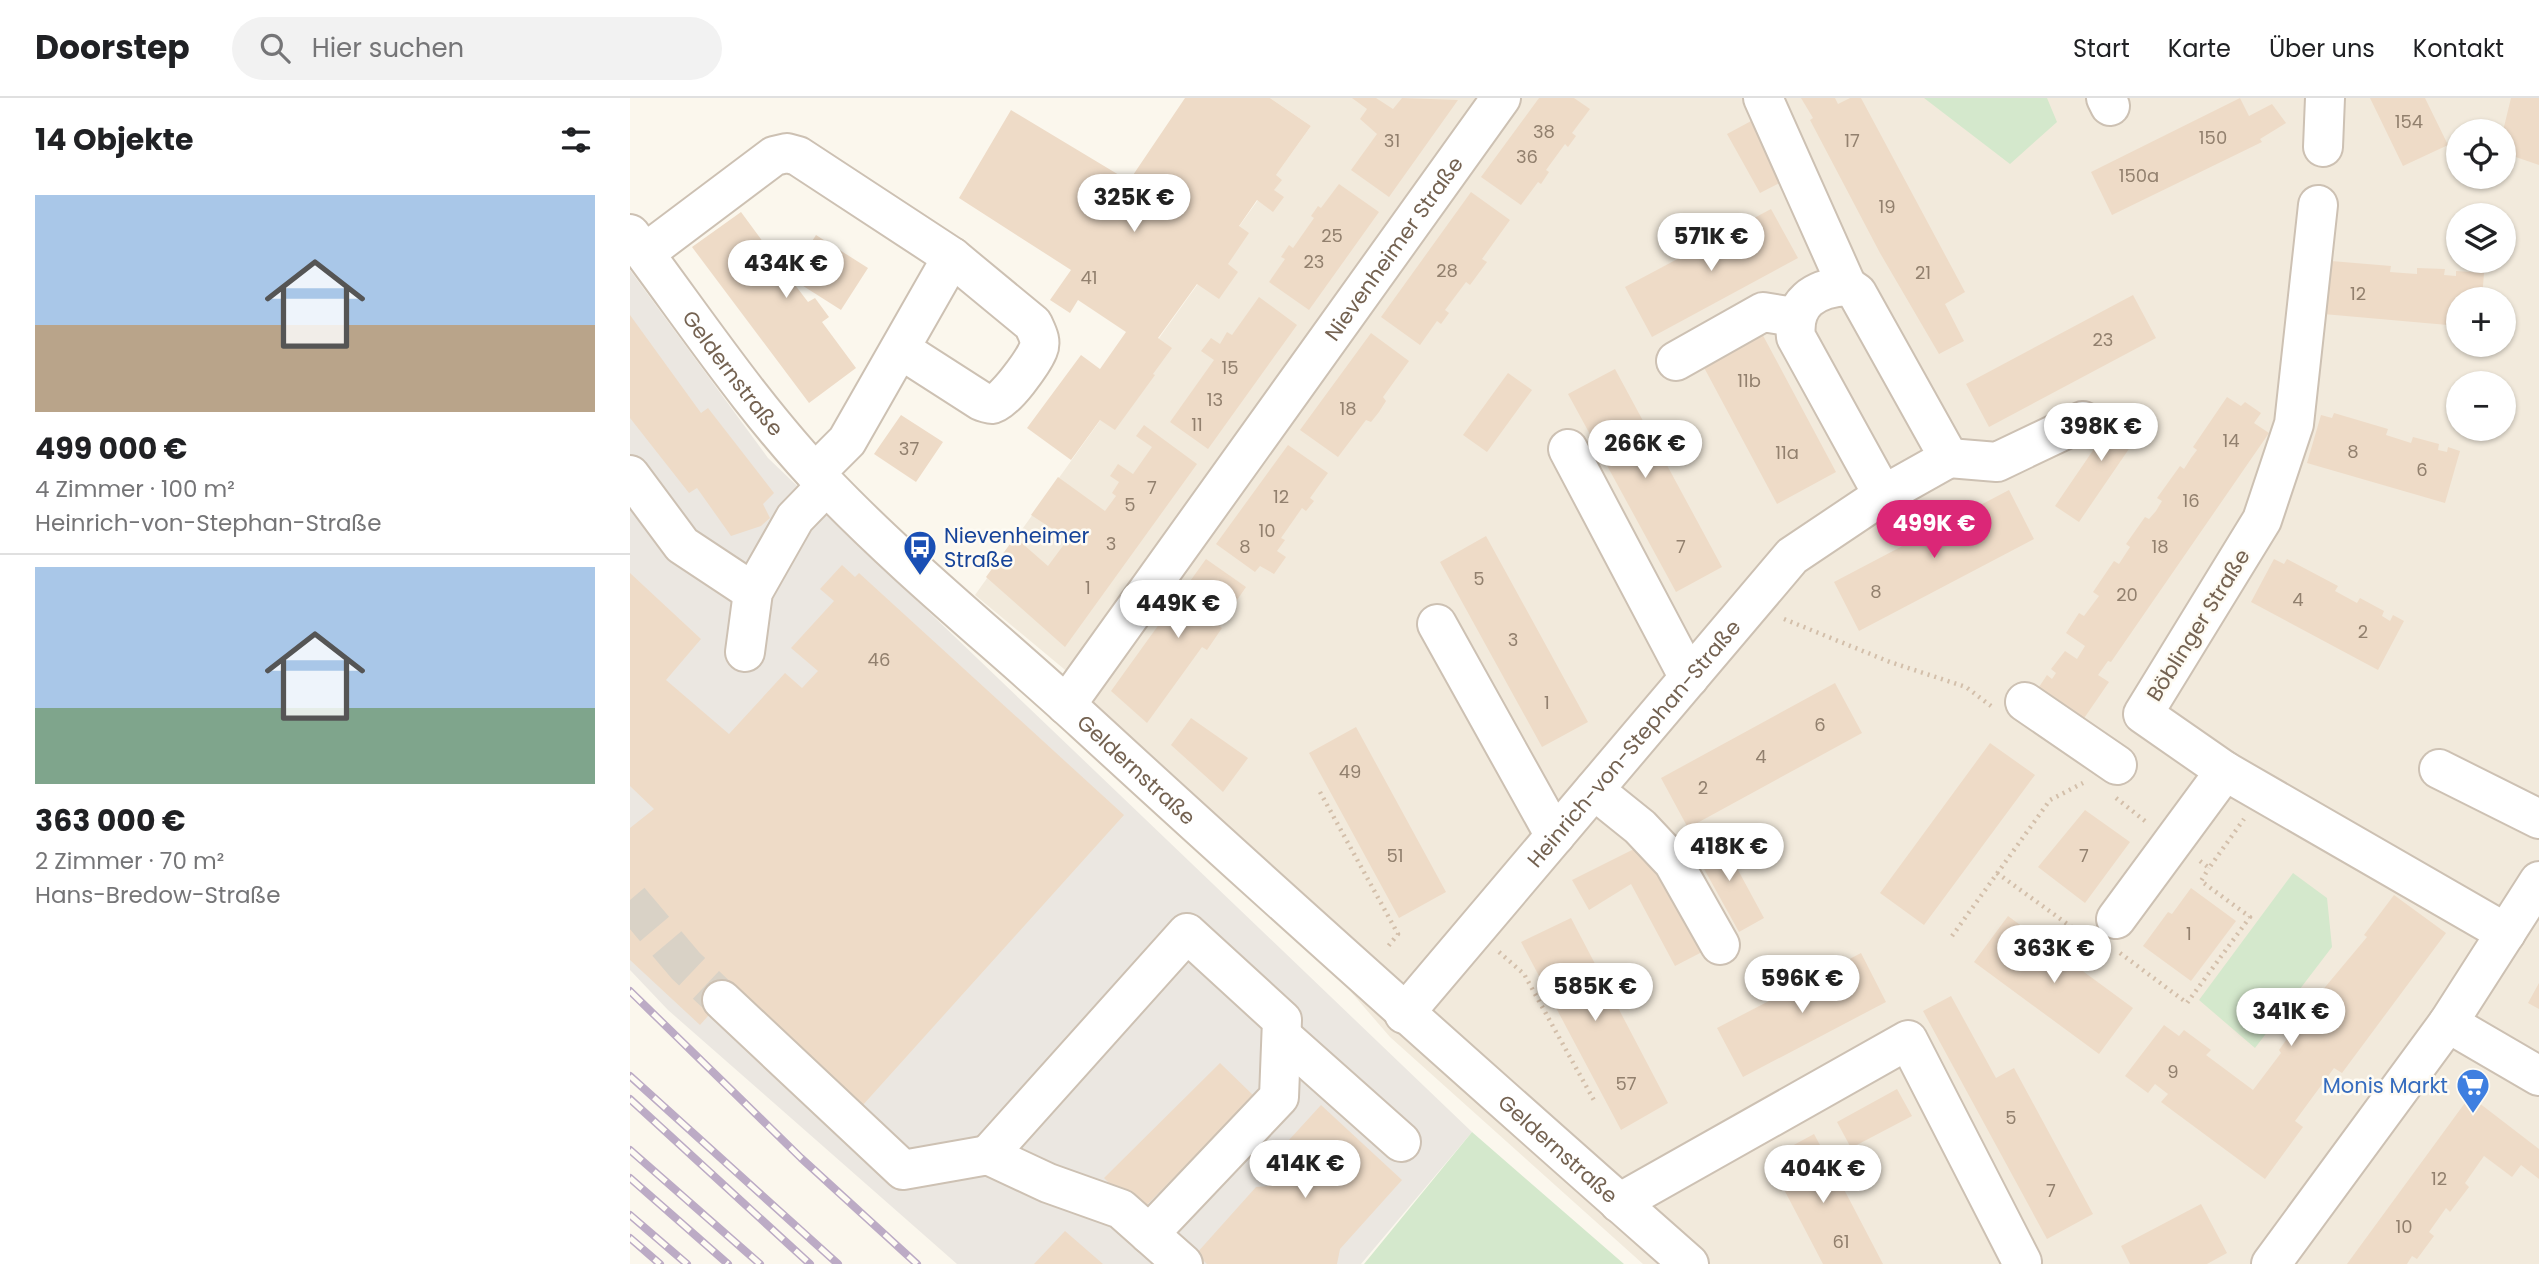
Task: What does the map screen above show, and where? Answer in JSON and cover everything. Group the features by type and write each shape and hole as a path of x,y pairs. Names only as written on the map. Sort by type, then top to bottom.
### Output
{"street":[{"name":"Nievenheimer Straße","path":"1066,705 1501,98"},
{"path":"1763,98 1847,286 1857,293 1950,458 1997,462 2083,421"},
{"path":"2323,147 2325,98"},
{"path":"634,240 774,156 787,153 798,156 953,257 1033,324 1039,336 1038,349 1010,391 1000,401 991,404 981,401 900,349"},
{"name":"Böblinger Straße","path":"2318,205 2294,424 2262,520 2143,714 2225,771 2506,933"},
{"name":"Geldernstraße","path":"634,240 771,423 821,480 920,577 1066,705 1404,1014 1689,1264"},
{"path":"745,652 753,592 795,518 847,441 953,257"},
{"path":"1847,286 1834,286 1801,303 1794,317 1796,337 1883,495"},
{"path":"1676,361 1763,312 1794,317"},
{"path":"1568,449 1689,678"},
{"name":"Heinrich-von-Stephan-Straße","path":"1404,1014 1792,556 1883,495 1950,458"},
{"path":"630,475 682,545 753,592"},
{"path":"1437,624 1555,836"},
{"path":"2025,702 2105,774 2149,718"},
{"path":"2439,769 2539,819"},
{"path":"2116,919 2225,771"},
{"path":"1594,790 1640,827 1673,862 1720,945"},
{"path":"2271,1264 2448,1023 2539,881"},
{"path":"988,1155 1188,933 1282,1020 1279,1097 1149,1234"},
{"path":"722,1000 903,1170 988,1155 1048,1183 1121,1209 1183,1264"},
{"path":"2448,1023 2539,1076"},
{"path":"1283,1037 1401,1142"},
{"path":"1619,1203 1909,1040 2022,1262"}],"path":[{"path":"1952,936 2050,800 2105,774"},
{"path":"1320,792 1398,934 1363,976"},
{"path":"1475,931 1524,974 1596,1104"}],"shaded area":[{"path":"1270,98 2539,98 2539,1264 1643,1264 1390,1037 1139,747 1083,697 1088,689 975,595 1311,126"},
{"path":"630,270 768,458 1472,1132 1361,1264 957,1264 668,1010 630,970"}],"green space":[{"path":"1924,98 2047,98 2057,122 2010,164"},
{"path":"2293,873 2327,898 2332,947 2255,1048 2199,1000"},
{"path":"1472,1132 1624,1264 1364,1264"}],"building":[{"path":"1185,98 1270,98 1311,126 1276,175 1282,180 1274,190 1284,197 1273,212 1257,200 1239,226 1249,233 1228,264 1238,272 1219,299 1197,284 1158,338 1172,348 1153,374 1155,375 1115,430 1100,420 1071,460 1027,428 1081,355 1100,369 1126,332 1078,300 1070,313 1050,300 1071,270 959,198 1011,110 1129,181"},
{"path":"1352,98 1376,98 1393,109 1402,98 1458,100 1389,197 1351,170 1377,134 1360,119 1367,109"},
{"path":"1539,98 1574,98 1590,109 1572,133 1576,136 1568,147 1565,144 1546,170 1549,172 1541,184 1538,182 1521,205 1481,177"},
{"path":"1801,98 1835,98 1838,104 1850,98 1861,98 1965,292 1945,304 1964,341 1939,354 1880,253"},
{"path":"2240,98 2249,116 2272,104 2286,123 2260,139 2262,142 2112,215 2091,172"},
{"path":"2370,98 2425,98 2446,141 2446,146 2403,166"},
{"path":"2511,98 2539,98 2539,165 2516,157 2516,119 2506,119"},
{"path":"1753,120 1787,179 1760,193 1727,134"},
{"path":"1339,184 1379,212 1309,310 1269,282 1285,259 1281,257 1289,245 1293,248 1314,218 1311,216 1318,206 1321,208"},
{"path":"1471,192 1510,220 1482,259 1487,262 1470,285 1466,282 1445,310 1449,313 1441,324 1437,321 1420,345 1381,317"},
{"path":"1771,209 1798,258 1652,337 1625,287"},
{"path":"741,212 808,302 815,298 829,317 822,322 856,368 809,403 692,247"},
{"path":"816,235 868,268 841,310 789,277"},
{"path":"2331,261 2391,266 2390,272 2417,274 2417,268 2445,269 2444,275 2456,276 2456,273 2484,273 2483,287 2446,287 2446,325 2312,313"},
{"path":"2133,295 2156,338 1989,427 1966,384"},
{"path":"1259,297 1297,325 1208,449 1170,422 1214,360 1201,351 1211,338 1220,344 1227,332 1232,335"},
{"path":"630,315 701,413 708,408 774,493 763,504 770,518 761,526 731,536 697,488 689,493 630,418"},
{"path":"1759,328 1836,472 1777,504 1700,360"},
{"path":"1371,333 1409,361 1383,397 1386,401 1379,412 1371,422 1366,420 1338,457 1300,430"},
{"path":"1615,369 1722,567 1676,592 1568,394"},
{"path":"1508,373 1532,390 1487,452 1463,435"},
{"path":"2227,397 2241,406 2245,402 2261,413 2254,423 2269,433 2111,662 2108,661 2098,675 2109,682 2078,727 2038,700 2044,690 2039,687 2047,675 2052,679 2056,673 2051,669 2065,651 2077,659 2085,646 2066,633 2079,613 2084,616 2099,596 2093,592 2114,561 2119,564 2130,547 2126,544 2145,517 2149,519 2156,511 2162,501 2157,498 2180,466 2184,469 2197,450 2193,447"},
{"path":"2124,405 2148,421 2079,522 2055,506"},
{"path":"2334,413 2388,429 2386,435 2411,443 2413,437 2439,444 2438,450 2447,452 2448,447 2460,451 2445,503 2307,463 2321,415 2332,418"},
{"path":"901,415 943,442 916,482 874,454"},
{"path":"1144,425 1197,464 1065,647 986,577 1015,537 1048,566 1068,539 1031,515 1058,477 1105,511 1116,496 1112,493 1119,482 1110,476 1118,464 1133,474 1152,447 1136,436"},
{"path":"1288,445 1328,473 1310,498 1314,501 1306,511 1302,508 1281,538 1285,540 1277,551 1286,557 1274,574 1260,566 1255,572 1216,544"},
{"path":"2009,490 2034,539 1859,631 1834,582"},
{"path":"1486,536 1588,722 1542,747 1440,562"},
{"path":"1206,559 1246,587 1219,626 1222,628 1207,650 1202,647 1147,723 1111,691"},
{"path":"2274,559 2284,564 2287,559 2338,586 2335,591 2357,603 2360,598 2384,611 2382,616 2390,621 2393,615 2404,621 2378,670 2251,602"},
{"path":"842,565 855,577 859,573 1124,815 862,1106 734,987 700,1025 630,960 630,828 654,809 630,786 630,573 701,639 666,680 729,734 785,673 802,688 818,671 791,648 834,601 820,589"},
{"path":"1835,683 1862,733 1688,828 1661,778"},
{"path":"1191,718 1248,758 1223,792 1171,745"},
{"path":"1356,727 1446,892 1399,918 1309,753"},
{"path":"1990,743 2035,775 1924,925 1880,893"},
{"path":"2085,810 2130,842 2085,903 2038,867"},
{"path":"1719,835 1764,918 1739,932 1693,849"},
{"path":"1644,844 1702,952 1675,966 1631,884 1589,910 1572,880"},
{"path":"2191,888 2236,921 2191,981 2143,946 2168,912 2172,914"},
{"path":"2394,895 2446,933 2342,1073 2334,1068 2295,1121 2303,1127 2265,1179 2161,1102 2168,1094 2155,1084 2148,1093 2125,1076 2164,1025 2179,1036 2184,1030 2211,1050 2206,1055 2253,1090 2281,1053 2279,1050 2297,1025 2300,1027 2324,994 2321,992 2367,937 2364,935"},
{"path":"2008,916 2133,1008 2099,1054 1974,962"},
{"path":"1571,918 1668,1103 1621,1130 1521,942"},
{"path":"1861,953 1886,1002 1743,1077 1717,1028"},
{"path":"2539,983 2539,1009 2528,1003"},
{"path":"1951,996 1996,1078 2014,1068 2093,1214 2047,1239 1923,1011"},
{"path":"1220,1063 1254,1096 1139,1213 1104,1178"},
{"path":"1897,1089 1912,1116 1851,1148 1837,1122"},
{"path":"2470,1096 2539,1149 2539,1179 2521,1165 2512,1177 2484,1156 2465,1183 2469,1187 2450,1212 2446,1208 2429,1232 2434,1236 2417,1259 2412,1256 2407,1264 2347,1264"},
{"path":"1321,1105 1402,1180 1340,1249 1337,1264 1207,1264 1196,1254 1256,1187 1269,1186 1257,1175"},
{"path":"1814,1134 1883,1264 1823,1264 1768,1159"},
{"path":"2201,1204 2227,1253 2207,1264 2130,1264 2121,1246"},
{"path":"1065,1231 1103,1264 1034,1264"}],"tunnel":[{"path":"630,900 686,966 722,1000"}],"railway":[{"path":"630,991 801,1158 917,1264"},
{"path":"630,1076 838,1264"},
{"path":"630,1099 810,1264"},
{"path":"630,1150 760,1264"},
{"path":"630,1178 728,1264"},
{"path":"630,1215 687,1264"},
{"path":"630,1238 660,1264"}],"place":[{"name":"Nievenheimer Straße","path":"920,577"},
{"name":"Monis Markt","path":"2473,1115"}]}
